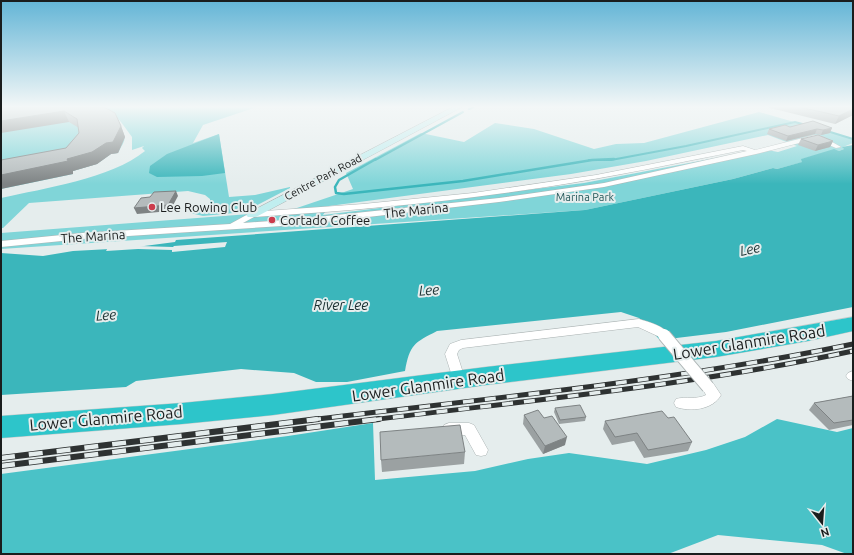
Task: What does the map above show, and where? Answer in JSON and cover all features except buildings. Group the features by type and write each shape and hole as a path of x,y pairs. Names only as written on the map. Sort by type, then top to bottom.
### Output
{"highway":[{"name":"Lower Glanmire Road","path":"1,427 240,408 344,396 459,380 750,345 853,324"}],"street":[{"name":"Centre Park Road","path":"231,226 409,133"},
{"name":"The Marina","path":"1,244 348,217 538,195 604,185 756,152 815,137 821,138 838,147"},
{"name":"The Marina","path":"252,215 382,205 458,197 594,177 743,148 756,152"},
{"path":"459,380 451,354 454,347 461,344 639,323 653,328 664,335 714,395 709,401 696,404 681,403"},
{"path":"436,430 469,429 481,450"}],"green space":[{"path":"1,133 123,133 124,141 118,153 111,154 97,164 73,171 73,174 1,189"},
{"path":"129,133 199,133 193,143 219,134 229,197 255,195 290,188 244,212 203,216 190,213 210,203 210,199 205,195 188,191 29,203 3,228 1,228 1,198 96,176 114,169 131,161 145,151 142,148 144,146 132,150 132,137"},
{"name":"Marina Park","path":"421,133 464,142 479,133 546,133 594,149 616,144 644,143 681,133 832,133 853,139 853,143 843,147 844,149 839,151 834,150 802,159 803,162 777,169 773,168 733,179 585,210 1,249 1,233 288,211 353,189 346,173","holes":["768,135 797,146 778,152 762,149 584,183 323,215 329,206 571,174 646,161"]}],"shaded area":[{"path":"777,419 837,432 853,428 853,554 847,554 822,545 718,535 668,554 1,554 1,474 288,436 373,423 375,480 475,471 528,459 569,453 647,464 706,450 745,437"}],"water":[{"path":"219,134 225,173 202,176 157,177 149,173 150,166 167,154"},
{"name":"River Lee","path":"853,145 853,307 726,332 660,340 639,318 621,312 437,331 414,345 409,355 405,371 347,382 316,382 294,373 241,369 136,381 126,387 1,395 1,253 43,256 73,251 129,248 175,242 176,240 585,210 733,179 773,168 777,169 802,162 801,159 834,149 839,151 844,149 842,147"}],"pier":[{"path":"227,242 225,247 172,252 172,250 138,249 106,251 109,246 141,244 139,246 173,247"}],"waterway":[{"path":"375,160 425,133"},
{"path":"592,160 611,160 745,133"},
{"path":"833,133 853,139"},
{"path":"376,159 339,180 335,187 336,193 344,194 463,181 592,160"},
{"path":"592,160 614,159"}],"railway":[{"path":"310,420 650,379 786,357 853,344"},
{"path":"371,420 613,391 733,373 853,351"},
{"path":"1,458 318,419"},
{"path":"1,466 379,419"}],"place":[{"name":"Lee Rowing Club","path":"152,207"},
{"name":"Cortado Coffee","path":"272,220"}],"water label":[{"name":"Lee","path":"750,249"},
{"name":"Lee","path":"429,290"},
{"name":"Lee","path":"106,315"}]}
